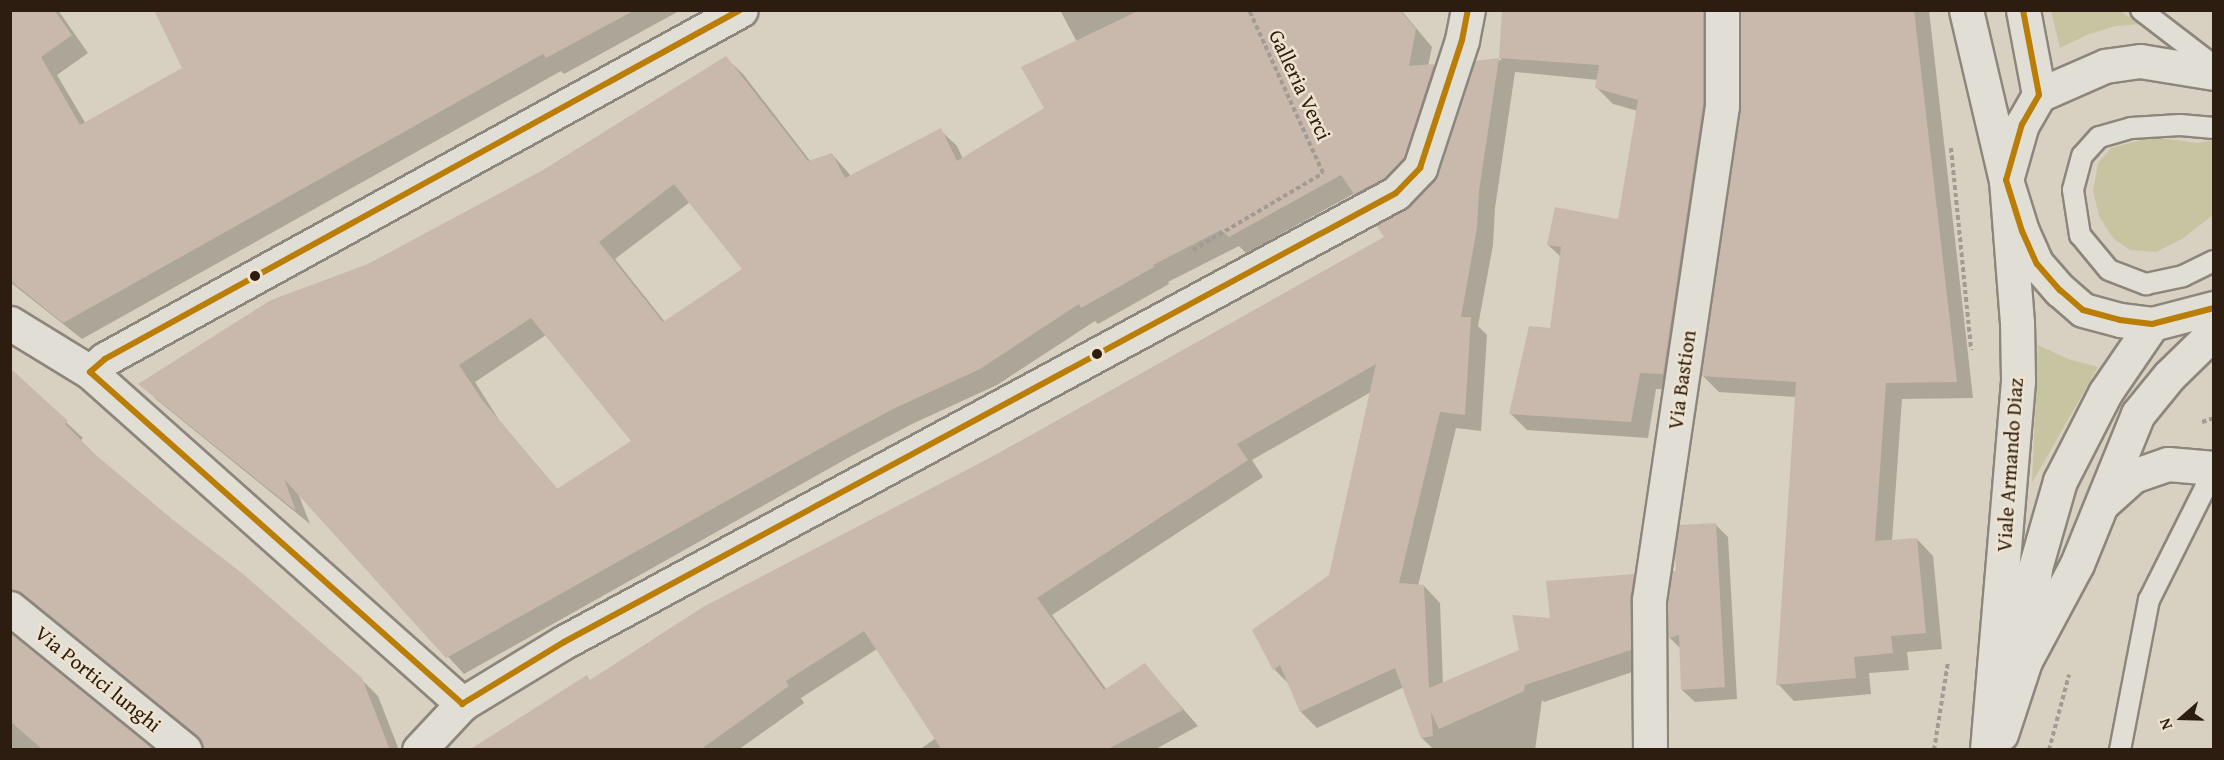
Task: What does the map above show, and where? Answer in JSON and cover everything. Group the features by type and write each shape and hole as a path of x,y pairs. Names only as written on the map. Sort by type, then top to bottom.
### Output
{"street":[{"path":"90,372 105,359 741,10"},
{"path":"419,750 462,704 564,642 1396,193 1419,168 1462,40 1468,10"},
{"name":"Via Bastion","path":"1650,750 1649,600 1722,106 1722,10"},
{"path":"1966,10 2006,180 2022,231 2037,264 2060,290 2083,310 2120,320 2152,324 2214,308"},
{"path":"2023,10 2039,95"},
{"path":"2006,180 2022,124 2039,95 2105,66 2140,61 2214,74"},
{"name":"Viale Armando Diaz","path":"1987,750 2018,381 2017,322 2006,180"},
{"path":"10,323 90,372 462,704"},
{"name":"Viale Armando Diaz","path":"2025,661 2035,568 2060,481 2105,393 2152,324"},
{"name":"Viale Armando Diaz","path":"1996,750 2025,661 2077,564 2138,414 2169,376 2214,332"},
{"path":"2103,503 2133,476 2168,464 2213,466"},
{"name":"Via Portici lunghi","path":"10,608 184,750"}],"lane":[{"path":"2141,10 2214,66"},
{"path":"2214,128 2180,125 2131,128 2099,137 2082,156 2073,190 2080,235 2109,270 2146,284 2183,276 2214,261"},
{"path":"2120,750 2149,600 2205,488 2213,466"}],"path":[{"name":"Galleria Verci","path":"1192,251 1323,173 1249,10"},
{"path":"1951,147 1972,355"}],"shaded area":[{"path":"2051,11 2120,11 2140,24 2116,26 2089,34 2060,48"},
{"path":"2153,137 2197,143 2213,140 2213,215 2182,239 2156,252 2130,250 2113,238 2099,216 2093,191 2098,163 2111,148"},
{"path":"2038,345 2068,359 2098,367 2032,483"}],"building":[{"path":"10,10 54,10 72,35 41,57 80,125 182,68 154,10 635,10 546,58 543,54 63,323 10,280"},
{"path":"1140,10 1400,10 1416,29 1409,66 1434,64 1404,158 1385,178 1354,194 1341,175 1229,237 1221,230 1153,265 1154,267 1081,308 1079,304 980,369 895,408 839,438 446,658 284,479 296,511 138,384 271,300 368,264 543,170 726,56 808,161 832,153 845,178 941,128 957,161 1044,108 1021,67","holes":["674,184 742,269 663,322 599,242","531,318 631,441 557,489 483,401 459,365"]},
{"path":"1502,10 1703,10 1703,105 1663,374 1640,373 1631,422 1509,414 1529,326 1550,328 1561,247 1547,245 1555,207 1618,219 1638,100 1595,88 1599,65 1499,58"},
{"path":"1741,10 1914,10 1957,382 1886,383 1875,541 1917,538 1926,633 1891,636 1893,653 1854,657 1856,678 1776,685 1796,382 1701,376 1741,109"},
{"path":"1499,58 1479,191 1477,228 1461,317 1471,317 1465,415 1440,412 1399,583 1424,585 1429,688 1519,650 1512,615 1550,618 1546,581 1634,574 1630,600 1631,650 1525,685 1525,683 1524,691 1439,729 1431,712 1433,736 1421,738 1395,668 1300,712 1280,665 1273,670 1252,630 1329,575 1376,364 1237,444 1248,460 1037,598 1104,690 1145,663 1183,710 1106,750 942,750 864,631 786,681 789,686 700,750 469,750 587,675 590,680 703,607 1005,450 1384,237 1376,225 1409,206 1438,174 1475,61"},
{"path":"10,368 68,421 65,424 97,456 172,519 243,574 362,678 390,750 203,750 197,735 22,593 10,590"},
{"path":"1716,523 1725,687 1681,690 1679,635 1668,638 1668,601 1672,571 1676,571 1675,552 1679,525"},
{"path":"10,633 155,750 43,750 10,721"}],"transit line":[{"path":"740,10 105,359 90,372 462,704 564,642 1396,193 1420,168 1462,40 1468,10"},
{"path":"2023,10 2039,95 2022,124 2006,180 2022,231 2037,264 2060,290 2083,310 2120,320 2152,324 2214,308"}]}
